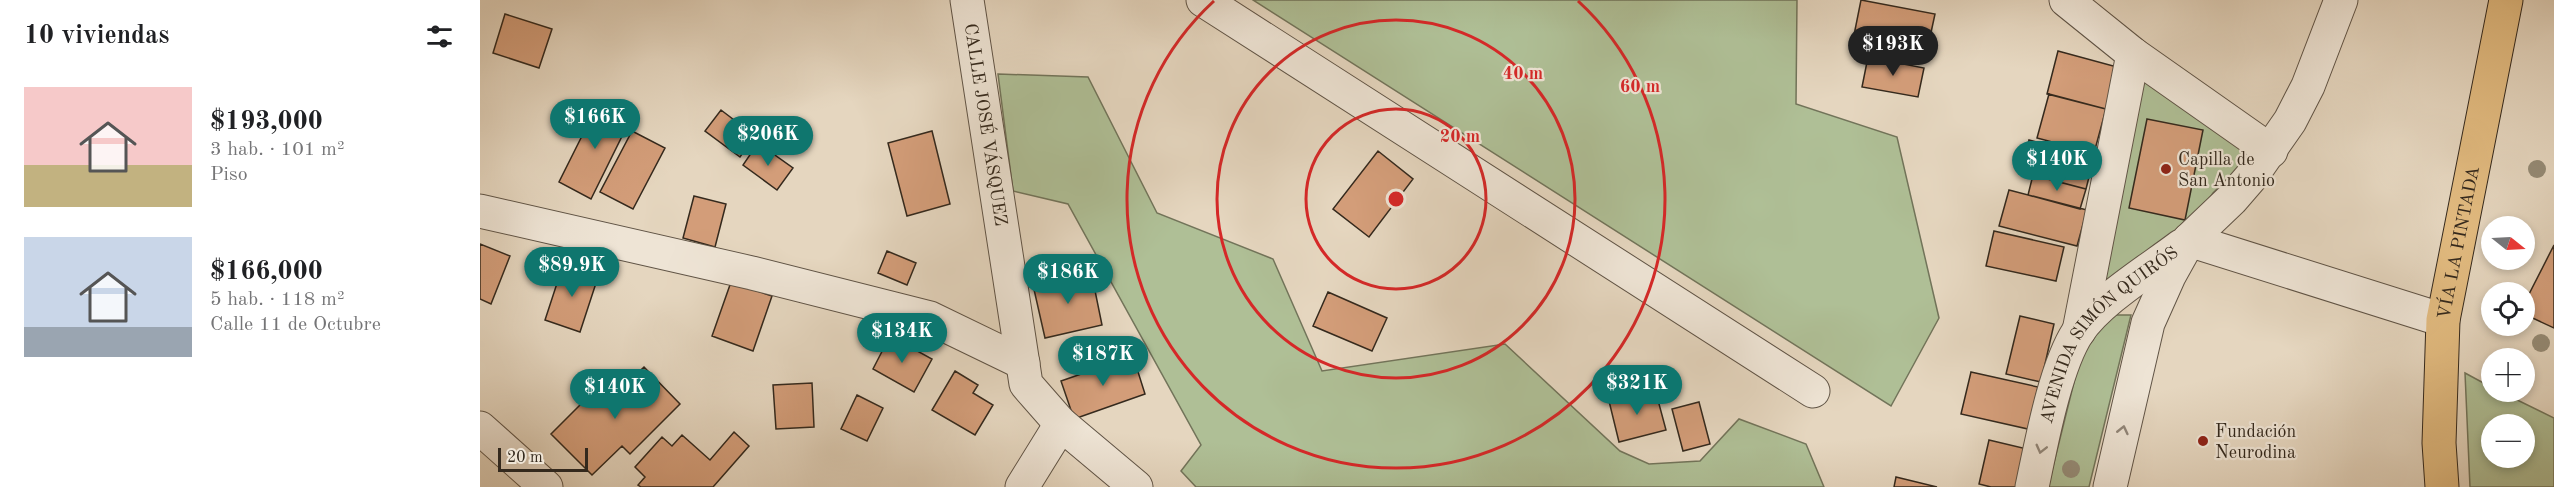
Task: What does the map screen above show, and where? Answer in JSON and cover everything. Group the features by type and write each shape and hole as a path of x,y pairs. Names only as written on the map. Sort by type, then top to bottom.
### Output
{"main road":[{"name":"VÍA LA PINTADA","path":"2442,487 2439,443 2443,320 2506,0"}],"street":[{"name":"CALLE JOSÉ VÁSQUEZ","path":"967,0 1026,384 1061,424 1136,487"},
{"path":"1203,0 1813,391"},
{"path":"2066,0 2133,54 2271,151"},
{"path":"2110,487 2148,323 2165,284 2189,240 2232,199 2271,151 2308,86 2341,0"},
{"path":"2079,331 2133,54"},
{"path":"480,212 752,273 930,318 1023,363"},
{"name":"AVENIDA SIMÓN QUIRÓS","path":"2032,487 2059,376 2079,331 2116,295 2189,240 2443,320"},
{"path":"1022,487 1061,424"},
{"path":"480,428 546,487"}],"green space":[{"path":"1253,0 1797,0 1796,104 1897,137 1939,318 1891,406"},
{"path":"2147,69 2256,151 2213,193 2186,234 2095,303"},
{"path":"998,74 1088,77 1157,213 1273,259 1322,371 1505,344 1620,451 1649,464 1700,461 1739,419 1806,444 1824,487 1196,487 1181,471 1201,445 1068,204 1013,191"},
{"path":"2107,315 2131,315 2089,487 2048,487 2084,342"},
{"path":"2465,373 2481,382 2481,402 2521,402 2554,418 2554,487 2470,487"}],"building":[{"path":"1861,0 1935,14 1927,51 1908,46 1906,62 1851,50"},
{"path":"505,14 552,29 539,68 493,53"},
{"path":"2058,51 2117,67 2106,109 2047,94"},
{"path":"1868,57 1924,68 1918,97 1862,87"},
{"path":"2049,94 2106,109 2094,153 2037,138"},
{"path":"599,102 631,118 591,199 559,182"},
{"path":"721,110 755,136 740,157 705,131"},
{"name":"Capilla de San Antonio","path":"2147,119 2203,130 2185,220 2129,208"},
{"path":"632,131 665,148 633,209 600,192"},
{"path":"932,131 950,204 907,216 888,143"},
{"path":"2029,140 2094,157 2086,189 2021,172"},
{"path":"758,143 793,168 777,190 743,165"},
{"path":"1378,151 1413,179 1369,237 1333,209"},
{"path":"2033,175 2086,189 2080,209 2028,195"},
{"path":"2009,190 2087,210 2077,246 1999,226"},
{"path":"694,196 726,204 715,247 683,238"},
{"path":"1994,231 2064,247 2056,281 1986,266"},
{"path":"480,244 510,256 491,304 480,299"},
{"path":"2554,245 2554,328 2535,319 2535,282"},
{"path":"887,251 916,263 907,285 878,273"},
{"path":"563,265 598,277 580,332 545,320"},
{"path":"1091,271 1102,325 1045,338 1033,285"},
{"path":"731,282 772,296 753,351 712,336"},
{"path":"1328,292 1387,318 1372,351 1313,326"},
{"path":"2020,316 2054,324 2041,382 2006,374"},
{"path":"890,336 932,359 914,392 873,369"},
{"path":"1133,356 1145,394 1074,419 1061,381"},
{"path":"644,367 680,404 630,454 622,446 592,475 551,434 606,379 618,392"},
{"path":"955,371 978,385 973,393 993,405 975,435 932,410"},
{"path":"1971,372 2038,387 2028,429 1961,414"},
{"path":"812,383 814,427 776,429 773,385"},
{"path":"1655,389 1666,430 1619,442 1609,401"},
{"path":"857,395 883,408 867,441 841,429"},
{"path":"1699,402 1710,444 1683,451 1672,409"},
{"path":"734,432 749,446 713,487 641,487 638,485 645,477 635,467 662,437 672,446 682,435 710,460"},
{"path":"1989,440 2027,449 2018,487 1991,487 1979,484"},
{"path":"1896,477 1937,487 1894,487"}],"place":[{"name":"Capilla de San Antonio","path":"2166,169"},
{"name":"Fundación Neurodina","path":"2203,441"}]}
